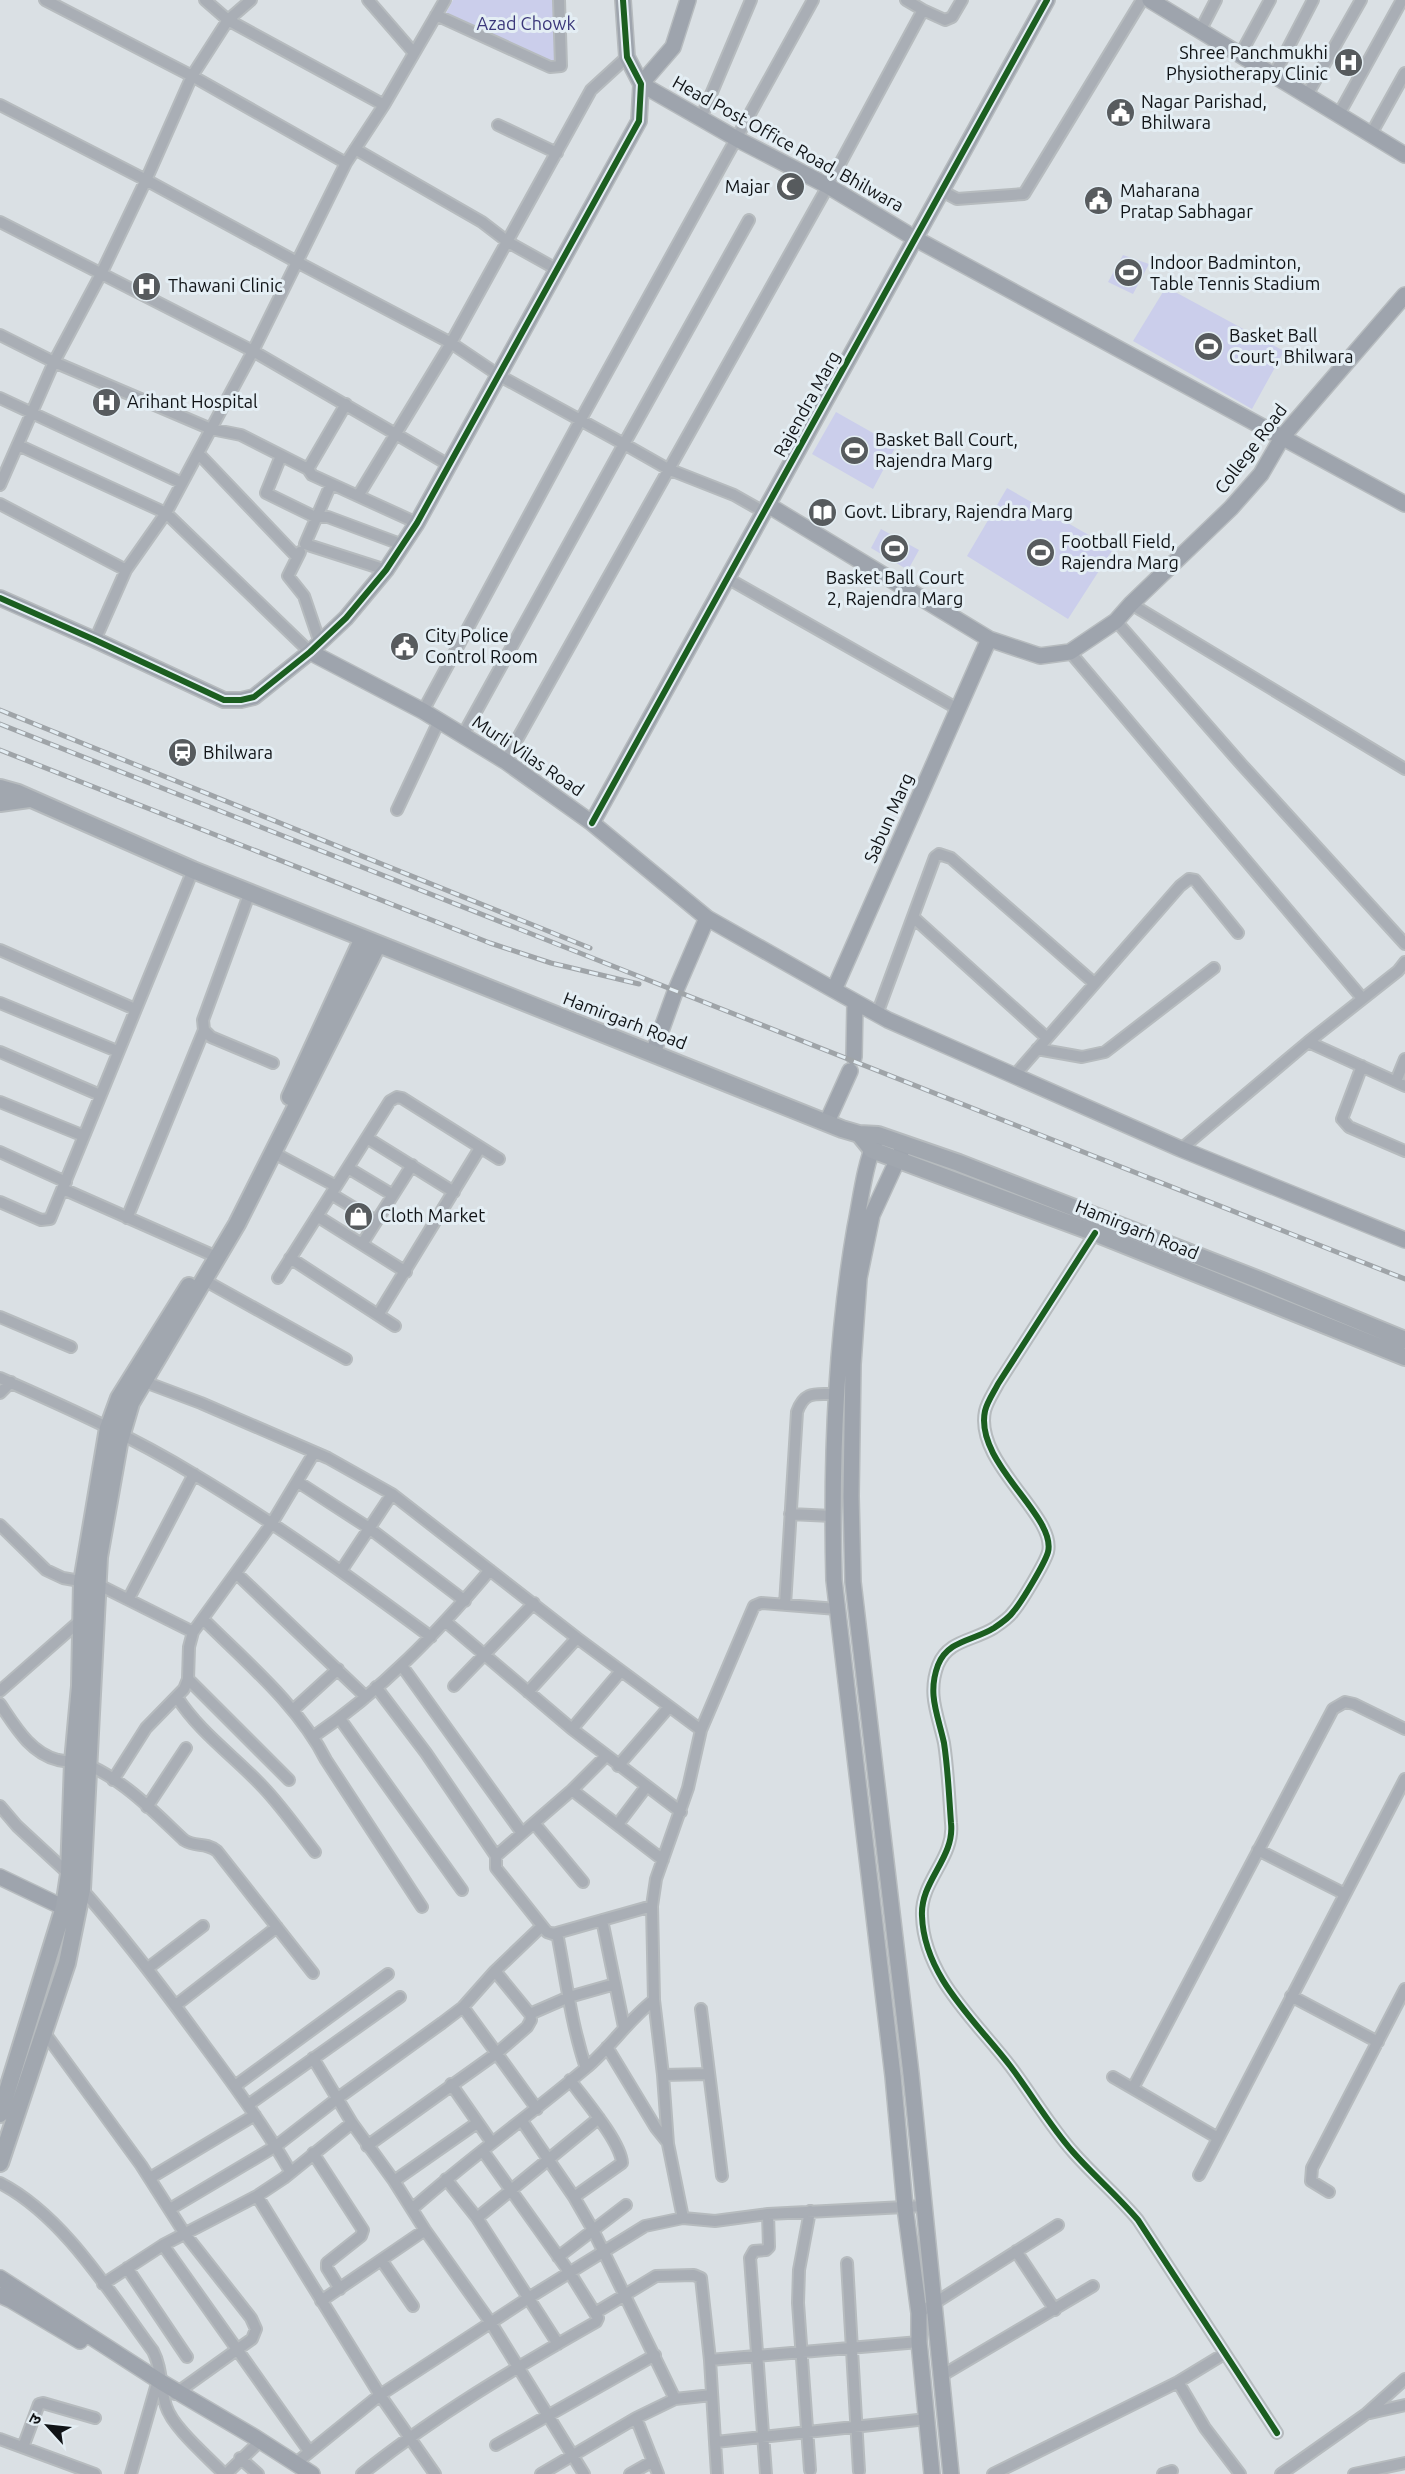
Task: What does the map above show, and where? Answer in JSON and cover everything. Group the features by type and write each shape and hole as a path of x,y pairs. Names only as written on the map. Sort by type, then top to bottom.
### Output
{"main road":[{"name":"Hamirgarh Road","path":"1,794 29,799 193,870 875,1142 1100,1217 1405,1340"},
{"path":"115,1431 237,1224 274,1153 371,941"},
{"path":"0,2114 70,1910 82,1889 81,1619 89,1583 99,1557 115,1431 124,1389 231,1222 371,941"},
{"name":"Hamirgarh Road","path":"902,1152 1095,1233 1405,1357"},
{"path":"0,2163 67,1962 70,1910 69,1874 96,1607 89,1583"}],"street":[{"path":"45,0 192,76 346,163"},
{"path":"205,0 228,20 384,105"},
{"path":"0,485 54,362 101,274 192,76 228,20 251,0"},
{"path":"368,0 414,53"},
{"path":"436,15 550,68 561,66 559,0"},
{"path":"0,598 224,700 254,697 315,648 346,618 386,570 417,523 639,121 641,84 627,57 623,0"},
{"path":"641,84 673,47 688,0"},
{"path":"701,118 751,0"},
{"path":"423,711 581,419 813,0"},
{"path":"906,0 945,20 952,17 962,0"},
{"name":"Rajendra Marg","path":"592,823 1047,0"},
{"path":"1200,31 1216,0"},
{"path":"1240,55 1270,0"},
{"path":"1274,75 1313,0"},
{"path":"1307,95 1361,0"},
{"path":"1339,114 1402,0"},
{"path":"95,640 126,570 166,513 253,351 346,163 384,105 442,1"},
{"path":"942,191 957,199 1024,194 1150,1 1405,154"},
{"path":"506,761 828,186 923,10"},
{"path":"358,496 451,344 591,90 627,57"},
{"path":"1371,134 1405,73"},
{"name":"Head Post Office Road, Bhilwara","path":"641,84 737,139 828,186 916,239 1405,504"},
{"path":"0,105 146,180 451,344 500,376 668,469 766,509"},
{"path":"498,125 557,153"},
{"path":"355,149 483,222 508,242 558,270"},
{"path":"462,735 749,220"},
{"path":"0,222 253,351 449,465"},
{"name":"College Road","path":"766,509 989,639 1040,656 1070,652 1116,621 1231,508 1261,474 1283,436 1405,295"},
{"path":"0,335 54,362 211,429 241,435 308,469 312,476 417,523"},
{"path":"0,398 182,483"},
{"path":"308,469 346,404"},
{"path":"18,445 166,513 315,648"},
{"path":"198,453 297,557"},
{"path":"281,456 266,493 315,517 328,517 403,545"},
{"path":"315,648 304,596 288,576 305,544 331,484"},
{"path":"0,504 126,570"},
{"path":"305,544 386,570"},
{"path":"728,578 958,709"},
{"path":"1131,604 1405,769"},
{"path":"1116,621 1250,774 1405,944"},
{"name":"Sabun Marg","path":"834,990 989,639"},
{"name":"Murli Vilas Road","path":"315,648 506,761 592,823 707,918 834,990"},
{"path":"1070,652 1362,998"},
{"path":"397,810 439,721"},
{"path":"877,1014 934,857 939,854 951,858 1094,983"},
{"path":"0,1202 41,1220 50,1219 193,870"},
{"path":"1014,1076 1180,886 1189,879 1195,880 1238,933"},
{"path":"127,1218 204,1030 203,1020 250,892"},
{"path":"913,917 1047,1038"},
{"path":"653,1053 675,992 707,918"},
{"path":"0,950 135,1010"},
{"path":"1037,1049 1082,1057 1105,1052 1214,968"},
{"path":"1181,1149 1362,998 1403,969"},
{"path":"834,990 877,1014 1014,1076 1181,1149 1405,1240"},
{"path":"826,1122 852,1064 855,1003"},
{"path":"0,1004 117,1051"},
{"path":"204,1030 211,1037 273,1063"},
{"path":"1308,1042 1400,1084 1405,1059"},
{"path":"0,1052 100,1095"},
{"path":"1362,1066 1342,1119 1349,1127 1405,1151"},
{"path":"278,1278 390,1101 397,1097 500,1159"},
{"path":"0,1102 84,1136"},
{"path":"367,1138 454,1192"},
{"path":"875,1142 862,1191 842,1326 832,1516 834,1580 919,2313 919,2342 931,2469 950,2468 882,1812 853,1582 851,1496 853,1364 859,1278 872,1215 902,1152"},
{"path":"378,1315 480,1148"},
{"path":"0,1152 127,1218 210,1254"},
{"path":"274,1153 333,1190 376,1221"},
{"path":"362,1244 412,1165"},
{"path":"348,1168 393,1195"},
{"path":"317,1216 405,1272"},
{"path":"1095,1233 998,1384 985,1410 984,1430 992,1453 1042,1525 1049,1541 1048,1554 1012,1613 993,1629 953,1645 946,1651 938,1665 934,1678 933,1706 944,1743 952,1834 947,1853 923,1901 922,1916 930,1957 945,1984 1012,2068 1071,2150 1138,2220 1277,2433"},
{"path":"290,1258 395,1326"},
{"path":"204,1280 346,1359"},
{"path":"0,1317 71,1347"},
{"path":"0,1393 5,1380 115,1431 194,1474 272,1523 431,1637"},
{"path":"145,1382 201,1403 328,1458 392,1494 577,1638 701,1730"},
{"path":"784,1605 796,1412 801,1399 806,1396 838,1395"},
{"path":"113,1780 146,1728 184,1689 188,1679 189,1647 193,1632 272,1523 314,1453"},
{"path":"129,1598 194,1474"},
{"path":"298,1482 369,1528 465,1600"},
{"path":"341,1571 392,1494"},
{"path":"790,1514 832,1516"},
{"path":"0,1525 46,1570 63,1578 89,1583 129,1598 193,1632"},
{"path":"314,1736 340,1719 402,1666 446,1622 490,1570"},
{"path":"237,1574 366,1697"},
{"path":"454,1686 534,1603"},
{"path":"683,2218 668,2144 654,2000 652,1906 656,1879 681,1812 701,1730 754,1606 761,1603 837,1609"},
{"path":"0,1691 96,1607"},
{"path":"203,1619 293,1710 314,1736 326,1760 422,1907"},
{"path":"446,1622 572,1729 681,1812"},
{"path":"528,1692 577,1638"},
{"path":"402,1666 522,1833"},
{"path":"293,1710 338,1669"},
{"path":"572,1729 621,1671"},
{"path":"188,1679 257,1745 289,1780"},
{"path":"376,1687 426,1753 496,1856 496,1868 546,1932 557,1933 652,1906"},
{"path":"177,1697 190,1716 263,1786 315,1852"},
{"path":"1133,2088 1258,1850 1338,1704 1345,1701 1354,1704 1405,1729"},
{"path":"0,1704 29,1743 43,1754 57,1760 81,1764 113,1780 184,1840 193,1844 207,1844 217,1851 313,1973"},
{"path":"618,1766 669,1707"},
{"path":"340,1719 462,1890"},
{"path":"147,1807 186,1748"},
{"path":"496,1856 572,1790 606,1756"},
{"path":"1199,2175 1405,1779"},
{"path":"618,1824 646,1787"},
{"path":"572,1790 663,1860"},
{"path":"0,1806 17,1827 69,1874 148,1968 235,2086 276,2146 290,2171"},
{"path":"534,1823 583,1882"},
{"path":"1258,1850 1345,1894"},
{"path":"0,1878 70,1910"},
{"path":"602,1920 624,2027"},
{"path":"148,1968 203,1926"},
{"path":"170,2209 276,2146 338,2097 463,2007 495,1971 542,1926"},
{"path":"176,2005 277,1927"},
{"path":"557,1933 572,2023 586,2068"},
{"path":"367,2146 497,2053 527,2027 531,2020 530,2014 495,1971"},
{"path":"235,2086 388,1974"},
{"path":"530,2014 569,1997 615,1984"},
{"path":"1329,2192 1311,2181 1312,2168 1405,1989"},
{"path":"1291,1996 1377,2042"},
{"path":"150,2178 251,2110 313,2058 400,1997"},
{"path":"412,2209 446,2179 586,2068 637,2013 654,2000"},
{"path":"463,2007 537,2109"},
{"path":"701,2009 722,2176"},
{"path":"44,2032 150,2178 185,2234 251,2318 256,2329 252,2339 166,2390 131,2474"},
{"path":"607,2048 668,2144"},
{"path":"313,2058 367,2146 394,2181 425,2230 491,2323 584,2474"},
{"path":"663,2075 709,2074"},
{"path":"1113,2077 1218,2138"},
{"path":"570,2080 599,2118 619,2153 622,2163 574,2197"},
{"path":"451,2084 492,2143"},
{"path":"477,2218 599,2118"},
{"path":"522,2121 574,2197 593,2230 675,2399"},
{"path":"394,2181 477,2122"},
{"path":"103,2284 163,2245 257,2196 352,2123"},
{"path":"362,2474 409,2437 519,2367 596,2322 598,2318 570,2273 483,2151"},
{"path":"312,2153 363,2229 361,2235 327,2263 327,2268 340,2289"},
{"path":"446,2179 477,2218 530,2297 558,2344"},
{"path":"0,2182 15,2190 52,2220 103,2284 153,2350 159,2362 166,2390 166,2408 174,2420 225,2474 255,2446"},
{"path":"257,2196 380,2395 435,2474"},
{"path":"558,2257 626,2205"},
{"path":"298,2469 309,2451 380,2395 530,2297 645,2226 683,2218 715,2221 768,2214 924,2206"},
{"path":"810,2211 800,2270 798,2303 810,2470"},
{"path":"766,2474 750,2258 754,2251 766,2250 769,2247 768,2214"},
{"path":"919,2313 1058,2225"},
{"path":"321,2301 425,2230"},
{"path":"163,2245 309,2451"},
{"path":"1016,2251 1055,2310"},
{"path":"381,2261 413,2306"},
{"path":"847,2263 859,2471"},
{"path":"127,2268 187,2357"},
{"path":"595,2313 660,2275 694,2275 701,2278 710,2360 717,2474"},
{"path":"0,2278 166,2390 255,2446 312,2474"},
{"path":"941,2376 1093,2286"},
{"path":"0,2295 298,2469"},
{"path":"710,2360 919,2342"},
{"path":"993,2474 1178,2382 1224,2354"},
{"path":"496,2445 655,2355"},
{"path":"1281,2474 1366,2414 1405,2379"},
{"path":"1178,2382 1205,2428 1240,2474"},
{"path":"541,2474 636,2418 675,2399 712,2395"},
{"path":"23,2447 39,2404 43,2403 95,2418"},
{"path":"1366,2414 1405,2405"},
{"path":"636,2418 658,2474"},
{"path":"716,2442 927,2419"},
{"path":"0,2439 95,2474"},
{"path":"240,2458 258,2474"},
{"path":"630,2474 653,2461"},
{"path":"1354,2474 1405,2463"}],"green space":[{"name":"Azad Chowk","path":"453,0 554,0 557,64 445,15"},
{"name":"Indoor Badminton, Table Tennis Stadium","path":"1123,255 1149,264 1133,294 1108,282"},
{"name":"Basket Ball Court, Bhilwara","path":"1166,287 1284,351 1252,409 1133,341"},
{"name":"Basket Ball Court, Rajendra Marg","path":"836,412 896,446 873,489 812,454"},
{"name":"Football Field, Rajendra Marg","path":"1007,488 1113,549 1068,619 967,556"},
{"name":"Basket Ball Court 2, Rajendra Marg","path":"881,529 919,550 908,570 871,548"}],"railway":[{"path":"0,710 590,948"},
{"path":"0,724 1405,1279"},
{"path":"0,750 490,943 551,963 639,984"}],"cycle path":[{"path":"0,598 224,700 254,697 310,652 346,618 386,570 417,523 639,121 641,84 627,57 623,0"},
{"path":"592,823 1047,0"},
{"path":"1095,1233 998,1384 985,1411 985,1431 991,1450 1040,1522 1047,1538 1048,1552 1032,1583 1009,1616 994,1628 948,1650 938,1665 933,1695 944,1743 951,1836 923,1903 925,1938 932,1959 954,1997 1011,2067 1065,2142 1138,2220 1277,2433"}],"place":[{"name":"Shree Panchmukhi Physiotherapy Clinic","path":"1349,63"},
{"name":"Nagar Parishad, Bhilwara","path":"1120,112"},
{"name":"Majar","path":"791,187"},
{"name":"Maharana Pratap Sabhagar","path":"1099,201"},
{"name":"Indoor Badminton, Table Tennis Stadium","path":"1129,273"},
{"name":"Thawani Clinic","path":"147,286"},
{"name":"Basket Ball Court, Bhilwara","path":"1208,346"},
{"name":"Arihant Hospital","path":"106,402"},
{"name":"Basket Ball Court, Rajendra Marg","path":"854,450"},
{"name":"Govt. Library, Rajendra Marg","path":"823,512"},
{"name":"Basket Ball Court 2, Rajendra Marg","path":"895,549"},
{"name":"Football Field, Rajendra Marg","path":"1040,552"},
{"name":"City Police Control Room","path":"404,646"},
{"name":"Bhilwara","path":"182,753"},
{"name":"Cloth Market","path":"359,1216"}]}
